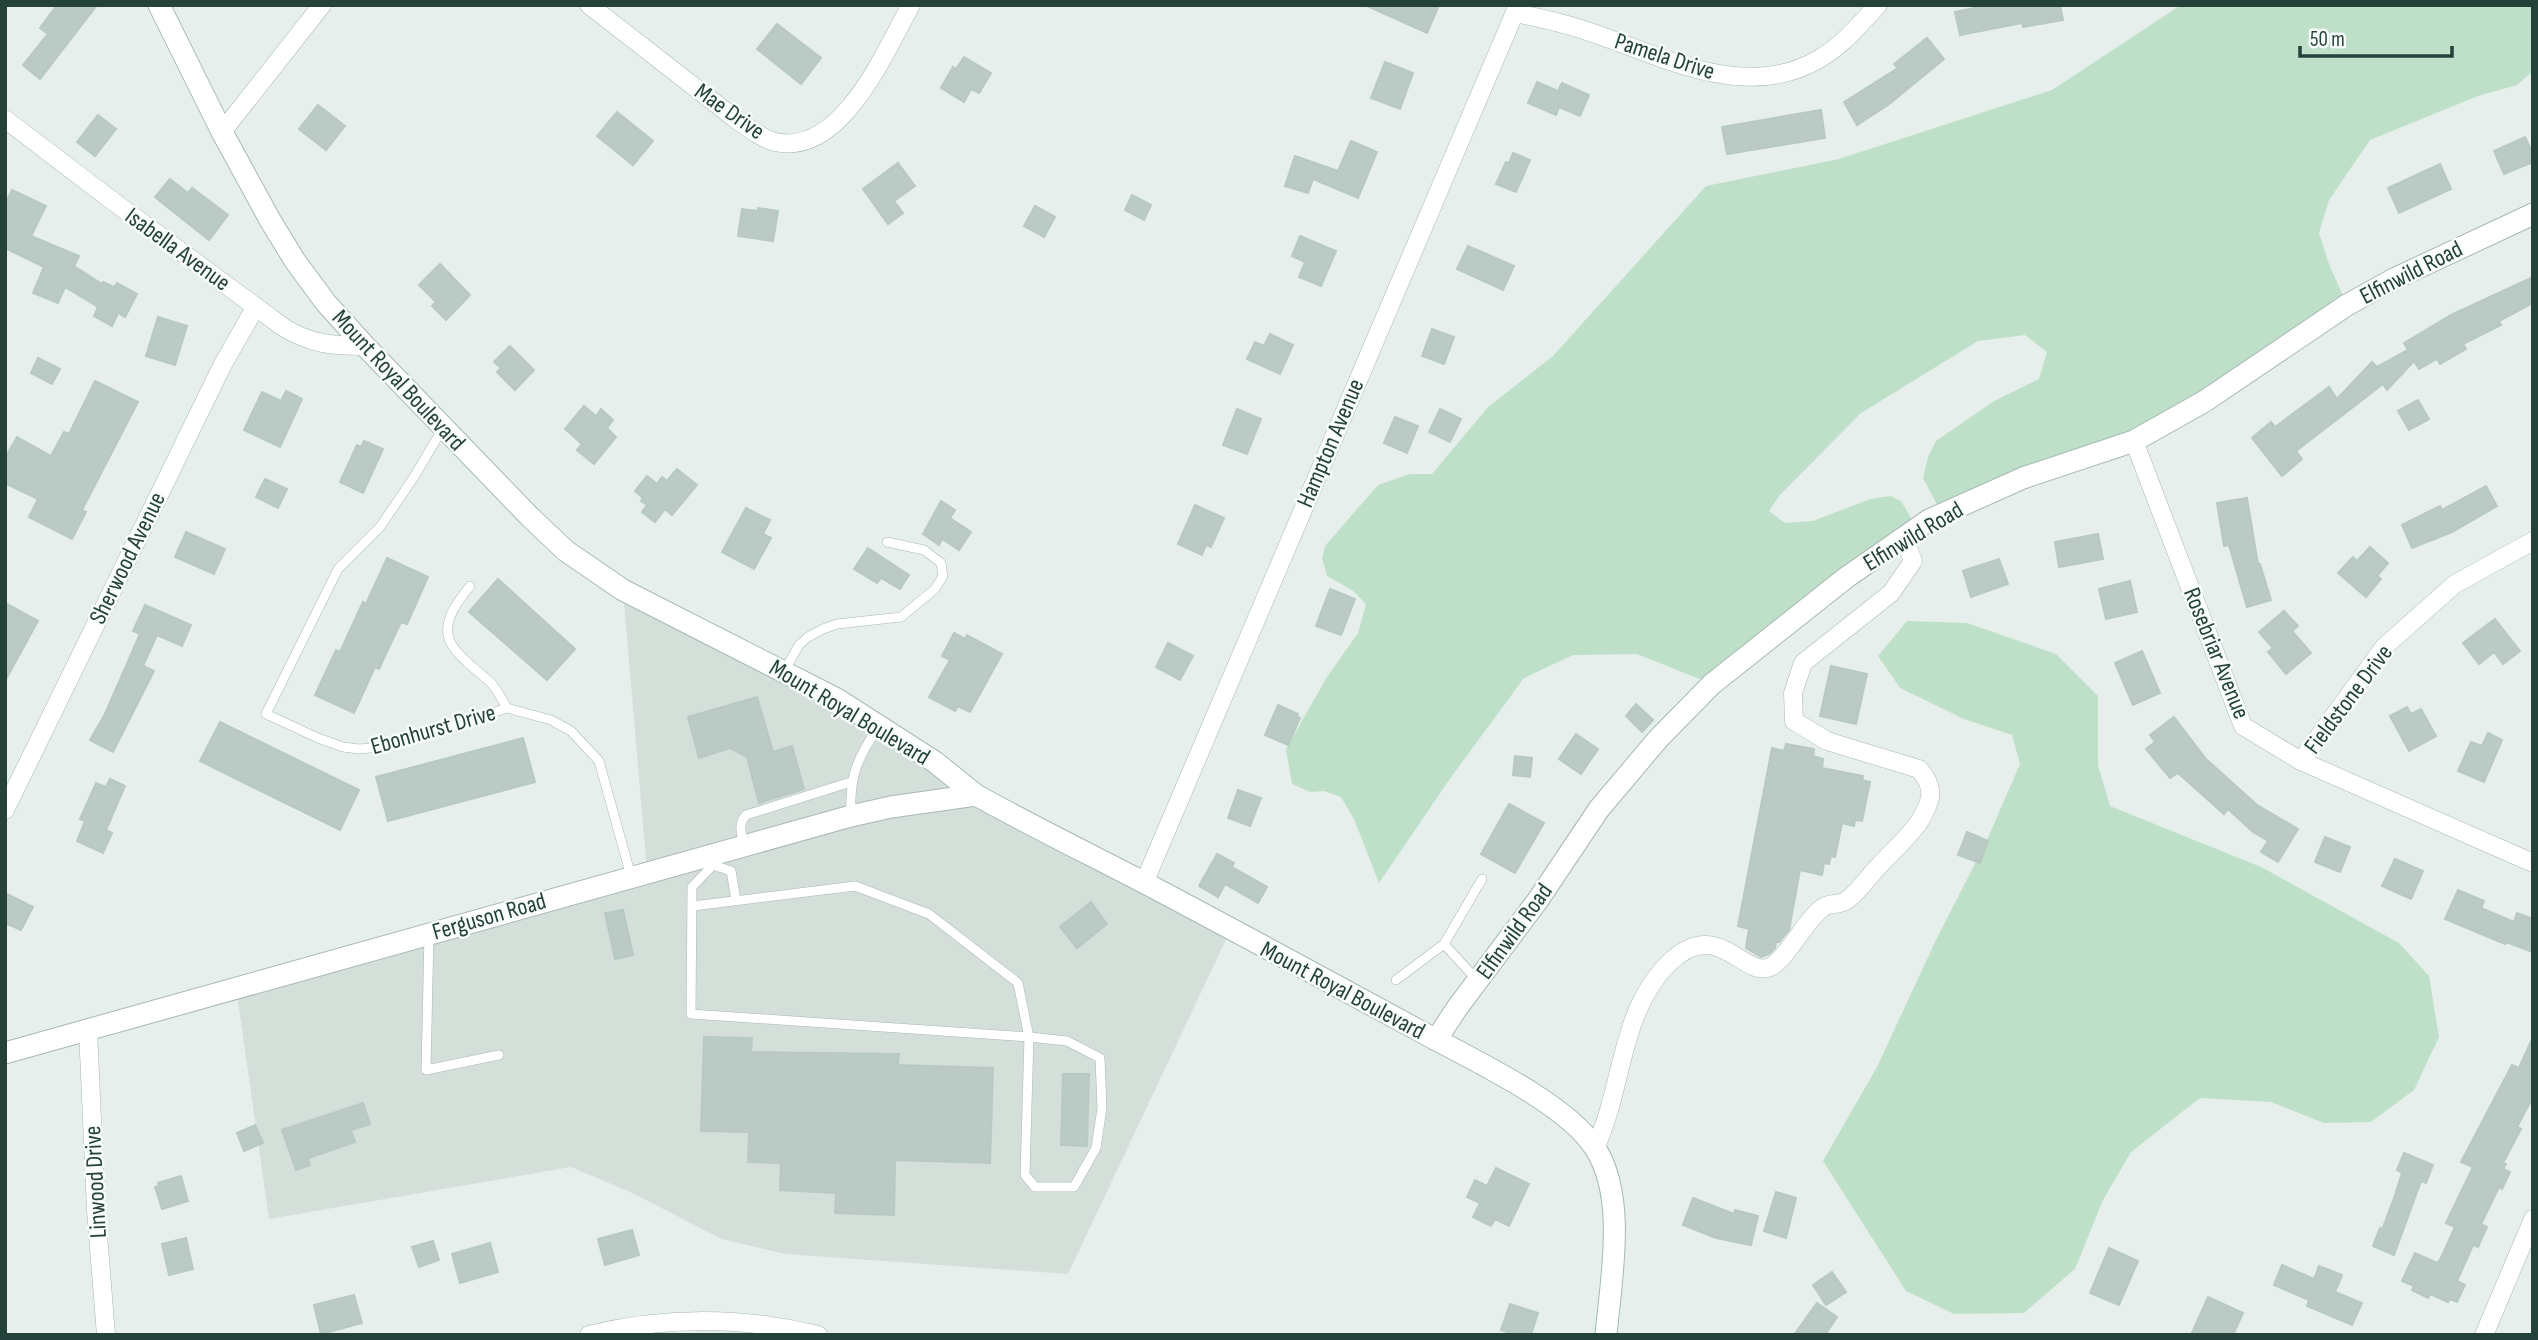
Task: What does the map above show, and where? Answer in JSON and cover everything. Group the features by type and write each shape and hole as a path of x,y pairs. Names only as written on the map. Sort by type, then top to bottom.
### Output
{"street":[{"name":"Mount Royal Boulevard","path":"159,5 222,132 270,220 295,261 326,303 443,428 566,551 623,590 837,699 935,762 976,795 1436,1040 1533,1094 1579,1128 1595,1148 1607,1174 1613,1199 1614,1239 1606,1335"},
{"path":"222,132 322,5"},
{"name":"Mae Drive","path":"589,5 733,117 758,134 776,142 809,140 835,124 846,113 860,94 911,5"},
{"name":"Pamela Drive","path":"1516,9 1712,74 1762,76 1790,71 1817,61 1853,33 1878,5"},
{"name":"Hampton Avenue","path":"1144,883 1516,9"},
{"name":"Isabella Avenue","path":"6,120 255,308 299,337 328,345 365,346"},
{"name":"Elfinwild Road","path":"1436,1040 1538,900 1599,808 1658,739 1712,684 1847,577 1929,520 2013,483 2134,441 2205,401 2347,305 2406,273 2533,214"},
{"name":"Sherwood Avenue","path":"5,810 223,364 255,308"},
{"name":"Rosebriar Avenue","path":"2134,441 2243,726 2301,761 2533,863"},
{"path":"1595,1148 1611,1111 1631,1026 1639,1006 1671,960 1699,944 1733,953 1757,969 1768,968 1776,963 1805,925 1825,906 1846,902 1920,821 1930,798 1928,779 1919,769 1827,741 1794,720 1793,693 1803,663 1891,593 1913,561 1904,537"},
{"name":"Fieldstone Drive","path":"2301,761 2384,647 2455,584 2533,541"},
{"name":"Ferguson Road","path":"5,1053 631,876 710,860 744,844 851,816 976,795"},
{"name":"Linwood Drive","path":"88,1029 96,1210 106,1335"},
{"path":"2484,1335 2533,1219"},
{"path":"589,1335 643,1323 672,1320 757,1324 818,1335"}],"lane":[{"name":"Ebonhurst Drive","path":"443,428 380,527 338,569 266,714 318,738 343,747 359,749 381,747 425,735 507,708 528,712 561,726 572,731 599,761 631,876"},
{"path":"784,671 799,645 808,637 837,624 901,617 936,589 943,576 941,563 924,550 887,542"},
{"path":"470,586 456,604 449,621 447,636 454,648 493,686 507,708"},
{"path":"851,816 852,774 864,747 880,725"},
{"path":"744,844 741,825 746,815 851,782"},
{"path":"693,906 855,886 929,914 1018,983 1029,1037 1025,1175 1035,1186 1074,1187 1096,1148 1102,1108 1101,1058 1067,1041 1029,1037 691,1014 692,887 710,860 731,871 736,900"},
{"path":"1396,980 1444,944 1482,880"},
{"path":"429,933 426,1070 499,1055"},
{"path":"1444,944 1478,981"}],"shaded area":[{"path":"623,590 1231,929 1068,1274 785,1254 722,1239 630,1192 571,1167 269,1219 236,987 647,871"}],"green space":[{"path":"2181,5 2533,5 2533,71 2517,85 2478,96 2370,140 2329,200 2319,233 2347,305 2205,401 1942,514 1923,478 1928,457 1936,441 1994,401 2039,379 2047,352 2025,335 1978,341 1861,413 1779,496 1769,511 1785,523 1813,521 1870,499 1891,496 1901,501 1917,528 1712,684 1637,654 1573,655 1524,678 1449,780 1379,883 1354,819 1341,797 1324,791 1310,792 1292,784 1286,749 1327,677 1358,633 1366,604 1352,590 1327,576 1322,558 1325,546 1378,485 1410,474 1432,474 1488,407 1553,356 1706,186 1839,159 2052,90"},
{"path":"1907,621 1967,623 2056,654 2098,696 2098,765 2110,806 2261,867 2399,943 2429,976 2439,1037 2414,1090 2371,1122 2324,1123 2271,1102 2200,1098 2131,1152 2103,1200 2075,1269 2024,1313 1954,1314 1906,1291 1823,1161 1877,1067 1936,940 1987,840 2020,764 2012,735 1964,719 1900,688 1878,656"}],"building":[{"path":"57,5 97,5 40,79 23,65 48,34 40,28"},
{"path":"1365,5 1439,5 1427,33"},
{"path":"1988,5 2060,5 2063,20 2023,27 2022,23 1960,35 1955,12"},
{"path":"777,24 821,58 801,84 757,49"},
{"path":"1927,38 1944,59 1888,105 1857,125 1844,102 1898,68 1894,64"},
{"path":"964,57 991,73 979,93 971,89 964,102 941,88 953,67 956,69"},
{"path":"1385,62 1413,73 1400,109 1371,98"},
{"path":"1537,82 1558,91 1562,83 1589,95 1580,116 1559,107 1556,115 1528,103"},
{"path":"318,105 345,126 326,150 299,129"},
{"path":"1821,110 1825,138 1727,154 1722,127"},
{"path":"617,112 653,141 633,165 597,136"},
{"path":"98,115 116,129 95,156 77,142"},
{"path":"2525,137 2533,154 2533,162 2504,174 2494,151"},
{"path":"1351,141 1377,152 1358,198 1313,179 1308,193 1285,186 1295,156 1338,171"},
{"path":"1513,153 1530,160 1516,192 1496,184"},
{"path":"898,163 915,186 894,201 903,213 888,224 863,189"},
{"path":"2440,164 2451,189 2399,213 2388,188"},
{"path":"170,179 188,193 192,188 228,215 209,240 155,197"},
{"path":"12,190 46,206 31,236 79,256 74,266 102,284 103,282 114,287 117,283 137,294 125,317 118,313 112,326 94,316 98,307 65,287 58,303 33,293 44,267 5,248 5,204"},
{"path":"1132,195 1151,205 1144,220 1125,210"},
{"path":"1035,206 1055,217 1044,237 1024,226"},
{"path":"758,208 778,211 773,241 738,236 742,209 758,211"},
{"path":"1300,236 1336,251 1321,286 1299,277 1305,262 1292,256"},
{"path":"1468,246 1514,266 1503,290 1457,269"},
{"path":"440,264 470,295 446,320 432,306 436,302 419,285"},
{"path":"2533,277 2533,303 2499,321 2501,325 2463,344 2466,349 2440,364 2437,359 2419,369 2414,361 2387,390 2383,384 2296,451 2302,459 2282,476 2252,438 2271,422 2275,427 2329,387 2337,399 2372,362 2377,367 2408,350 2404,343 2451,315"},
{"path":"158,317 187,326 175,365 146,356"},
{"path":"1432,329 1454,337 1444,364 1422,356"},
{"path":"1270,334 1293,345 1280,374 1247,359 1255,342 1264,346"},
{"path":"510,346 534,370 515,390 497,372 501,368 494,362"},
{"path":"38,358 60,369 52,384 31,373"},
{"path":"95,381 138,402 82,510 86,512 72,539 29,517 38,499 5,483 5,458 17,437 51,456 64,432 69,434"},
{"path":"286,391 302,399 280,447 244,430 262,392 281,401"},
{"path":"2418,400 2429,419 2409,430 2398,411"},
{"path":"584,406 596,416 601,409 613,420 607,428 616,437 594,464 577,450 582,444 565,429"},
{"path":"1237,409 1261,419 1247,454 1223,445"},
{"path":"1440,409 1461,419 1450,442 1429,432"},
{"path":"1395,417 1418,426 1407,453 1384,443"},
{"path":"364,441 383,449 363,493 340,482 357,445 361,447"},
{"path":"677,469 697,485 672,515 665,509 655,522 642,512 647,505 635,491 647,476 657,484 662,477 667,481"},
{"path":"265,479 287,489 278,508 256,497"},
{"path":"2486,486 2497,506 2452,532 2412,548 2402,525 2440,506 2442,510"},
{"path":"2247,498 2258,564 2271,600 2247,607 2229,545 2224,546 2217,503"},
{"path":"941,501 955,510 950,518 971,532 959,550 942,539 939,545 923,534"},
{"path":"1195,505 1224,518 1211,547 1206,545 1202,555 1178,544"},
{"path":"746,508 770,520 763,534 771,538 754,569 722,552"},
{"path":"186,532 225,549 214,574 175,557"},
{"path":"2098,534 2103,559 2059,567 2055,542"},
{"path":"2370,547 2388,563 2377,576 2381,579 2366,597 2338,573 2353,557 2357,561"},
{"path":"868,548 909,575 900,589 881,578 877,583 854,569"},
{"path":"387,558 428,577 407,624 401,622 379,669 375,667 354,713 315,695 336,650 340,652 363,602 366,604"},
{"path":"1999,559 2008,584 1971,597 1963,571"},
{"path":"498,579 575,649 547,680 469,612"},
{"path":"2130,581 2137,612 2106,619 2099,589"},
{"path":"1330,589 1355,599 1341,635 1316,626"},
{"path":"5,603 38,621 5,681"},
{"path":"145,605 191,625 182,646 157,635 143,666 154,671 113,752 90,740 105,714 140,634 133,631"},
{"path":"2284,611 2298,626 2292,631 2311,653 2286,674 2268,652 2273,648 2259,632"},
{"path":"2495,619 2520,651 2503,664 2494,652 2479,664 2463,643"},
{"path":"954,633 965,639 967,635 1002,654 970,712 958,706 955,711 929,697 950,660 942,656"},
{"path":"1168,643 1193,656 1180,680 1156,667"},
{"path":"2142,651 2160,693 2133,705 2115,663"},
{"path":"1831,666 1867,674 1856,724 1820,716"},
{"path":"757,697 773,752 792,746 804,789 759,803 747,757 730,748 699,758 688,717"},
{"path":"1636,704 1653,720 1642,732 1626,716"},
{"path":"1278,705 1298,714 1297,717 1300,718 1288,745 1265,735"},
{"path":"2407,707 2411,714 2421,709 2436,736 2409,751 2390,716"},
{"path":"2174,717 2206,759 2257,805 2298,829 2278,862 2261,852 2268,841 2253,832 2228,809 2224,814 2178,773 2170,778 2146,749 2155,742 2150,735"},
{"path":"220,722 359,790 340,830 200,761"},
{"path":"2488,733 2502,740 2484,782 2458,771 2471,742 2482,746"},
{"path":"1576,734 1598,749 1581,774 1559,759"},
{"path":"523,738 535,782 388,821 376,777"},
{"path":"1786,744 1814,749 1813,756 1823,759 1822,768 1863,776 1862,780 1870,782 1862,821 1855,820 1854,826 1842,823 1835,857 1831,856 1829,864 1824,863 1822,875 1800,870 1789,930 1776,942 1775,948 1769,954 1761,957 1746,948 1749,929 1738,926 1772,748 1784,751"},
{"path":"1515,756 1532,758 1530,777 1513,775"},
{"path":"110,779 125,786 106,830 112,833 103,853 77,841 85,821 80,819 96,783 106,787"},
{"path":"1238,790 1261,798 1250,826 1228,818"},
{"path":"1509,804 1544,823 1515,873 1481,854"},
{"path":"1967,832 1988,841 1980,863 1958,855"},
{"path":"2325,837 2350,847 2340,872 2315,862"},
{"path":"1217,854 1234,863 1232,867 1267,887 1258,903 1225,884 1218,897 1199,886"},
{"path":"2395,859 2423,871 2411,899 2382,886"},
{"path":"2458,890 2484,901 2481,908 2514,922 2517,913 2533,919 2533,952 2506,942 2505,944 2445,919"},
{"path":"5,893 33,907 21,930 5,923"},
{"path":"1091,902 1107,924 1077,948 1060,927"},
{"path":"623,910 633,955 615,959 605,913"},
{"path":"704,1037 752,1038 751,1052 899,1054 898,1065 993,1068 990,1163 895,1160 894,1215 835,1213 836,1193 780,1190 781,1163 748,1162 749,1132 701,1131"},
{"path":"2533,1037 2533,1097 2517,1127 2521,1129 2503,1163 2506,1164 2503,1169 2510,1172 2502,1189 2499,1187 2481,1224 2487,1227 2478,1247 2473,1245 2457,1281 2465,1285 2457,1302 2450,1299 2448,1302 2430,1294 2428,1298 2412,1290 2414,1286 2402,1281 2415,1253 2437,1263 2441,1258 2455,1227 2446,1223 2473,1167 2461,1162 2512,1065 2519,1068"},
{"path":"1063,1074 1089,1074 1087,1146 1061,1145"},
{"path":"363,1103 370,1124 351,1130 355,1142 308,1158 310,1165 296,1170 282,1130"},
{"path":"255,1125 263,1143 244,1151 237,1133"},
{"path":"2404,1153 2433,1165 2426,1183 2421,1181 2394,1255 2373,1246 2394,1198 2402,1173 2397,1170"},
{"path":"1496,1168 1529,1184 1509,1226 1495,1219 1491,1226 1473,1217 1480,1203 1467,1197 1475,1180 1487,1186"},
{"path":"181,1176 188,1201 162,1209 155,1187 159,1186 158,1183"},
{"path":"1776,1192 1796,1198 1786,1238 1764,1231"},
{"path":"1693,1198 1734,1214 1735,1210 1758,1216 1751,1245 1716,1238 1683,1225"},
{"path":"632,1230 639,1255 605,1265 598,1239"},
{"path":"186,1238 193,1269 169,1275 162,1244"},
{"path":"433,1241 439,1260 419,1267 412,1247"},
{"path":"490,1243 498,1272 460,1283 452,1254"},
{"path":"2109,1248 2138,1261 2119,1305 2090,1293"},
{"path":"2282,1265 2314,1279 2319,1266 2342,1275 2335,1292 2362,1303 2352,1325 2307,1306 2309,1300 2274,1285"},
{"path":"1832,1272 1846,1292 1826,1305 1813,1285"},
{"path":"354,1295 362,1323 321,1334 314,1305"},
{"path":"2208,1297 2243,1313 2233,1335 2191,1335"},
{"path":"1817,1303 1837,1317 1825,1335 1794,1335"},
{"path":"1510,1304 1538,1313 1531,1335 1515,1335 1501,1330"}]}
